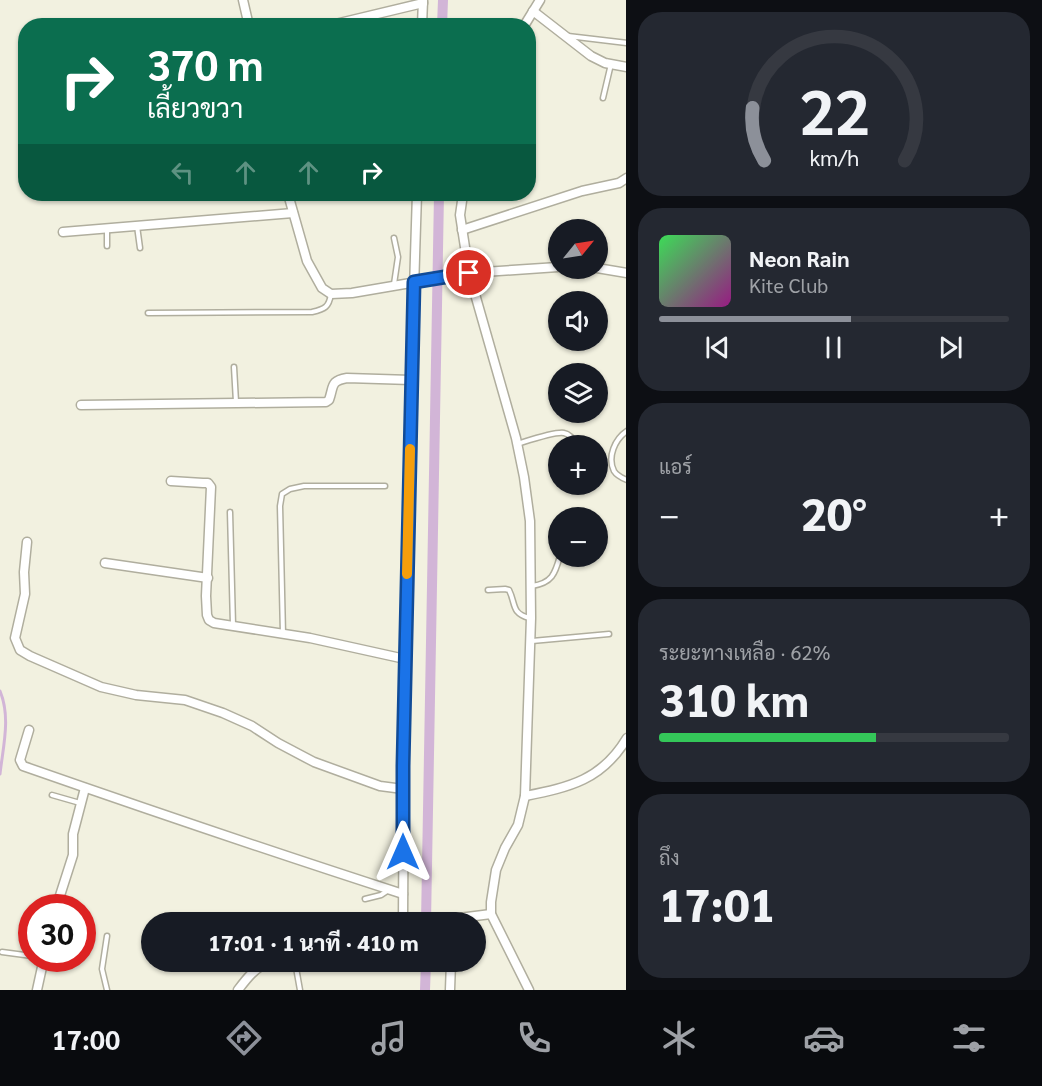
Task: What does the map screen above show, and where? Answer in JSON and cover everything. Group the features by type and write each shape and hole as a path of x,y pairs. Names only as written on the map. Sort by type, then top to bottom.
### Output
{"street":[{"path":"243,0 247,18"},
{"path":"529,18 540,0"},
{"path":"358,18 423,1 422,18"},
{"path":"533,11 591,56 626,67"},
{"path":"462,230 573,194 620,183 626,179"},
{"path":"290,201 307,261 322,288 331,294 352,293 469,273 548,268"},
{"path":"403,912 405,659 417,201"},
{"path":"462,201 460,215 469,273 517,444 530,521 531,618 525,796 518,825 496,870 491,902 491,914 529,990"},
{"path":"63,232 293,213"},
{"path":"608,270 626,273"},
{"path":"81,405 326,402 337,380 347,378 411,380"},
{"path":"171,481 208,483 211,487 206,596 209,620 214,623 310,638 405,659"},
{"path":"27,542 24,572 25,594 15,638 20,650 101,687 136,695 185,700 223,713 252,726 314,762 380,786 403,789"},
{"path":"105,563 208,578"},
{"path":"29,730 20,760 23,766 221,835 403,894"},
{"path":"525,796 566,787 590,776 612,759 626,739"},
{"path":"60,894 73,855 73,834 85,788"},
{"path":"486,915 491,914"},
{"path":"37,990 41,972"},
{"path":"238,990 252,972"},
{"path":"450,990 451,972"}],"lane":[{"path":"566,36 626,43"},
{"path":"603,98 611,64"},
{"path":"137,226 140,248"},
{"path":"107,229 107,246"},
{"path":"393,286 398,257 394,238"},
{"path":"148,313 312,312 327,307 331,294"},
{"path":"234,367 236,403"},
{"path":"626,432 620,436 614,447 612,462 614,471 619,477 626,480"},
{"path":"549,435 564,433 569,435"},
{"path":"517,444 548,435"},
{"path":"284,634 280,506 282,494 290,489 304,486 385,486"},
{"path":"230,512 233,626"},
{"path":"531,586 543,584 555,572 557,567"},
{"path":"488,590 509,590 517,612 521,616 531,618"},
{"path":"530,641 609,634"},
{"path":"52,795 81,803"},
{"path":"365,899 381,895 389,889"},
{"path":"107,936 102,969 107,990"},
{"path":"2,952 18,954"},
{"path":"297,972 300,990"}],"waterway":[{"path":"442,18 443,0"},
{"path":"426,912 439,201"},
{"path":"0,691 6,722 0,774"},
{"path":"425,990 426,972"}],"slow traffic":[{"path":"407,574 410,449"}],"route":[{"path":"403,852 414,282 469,273"}]}
